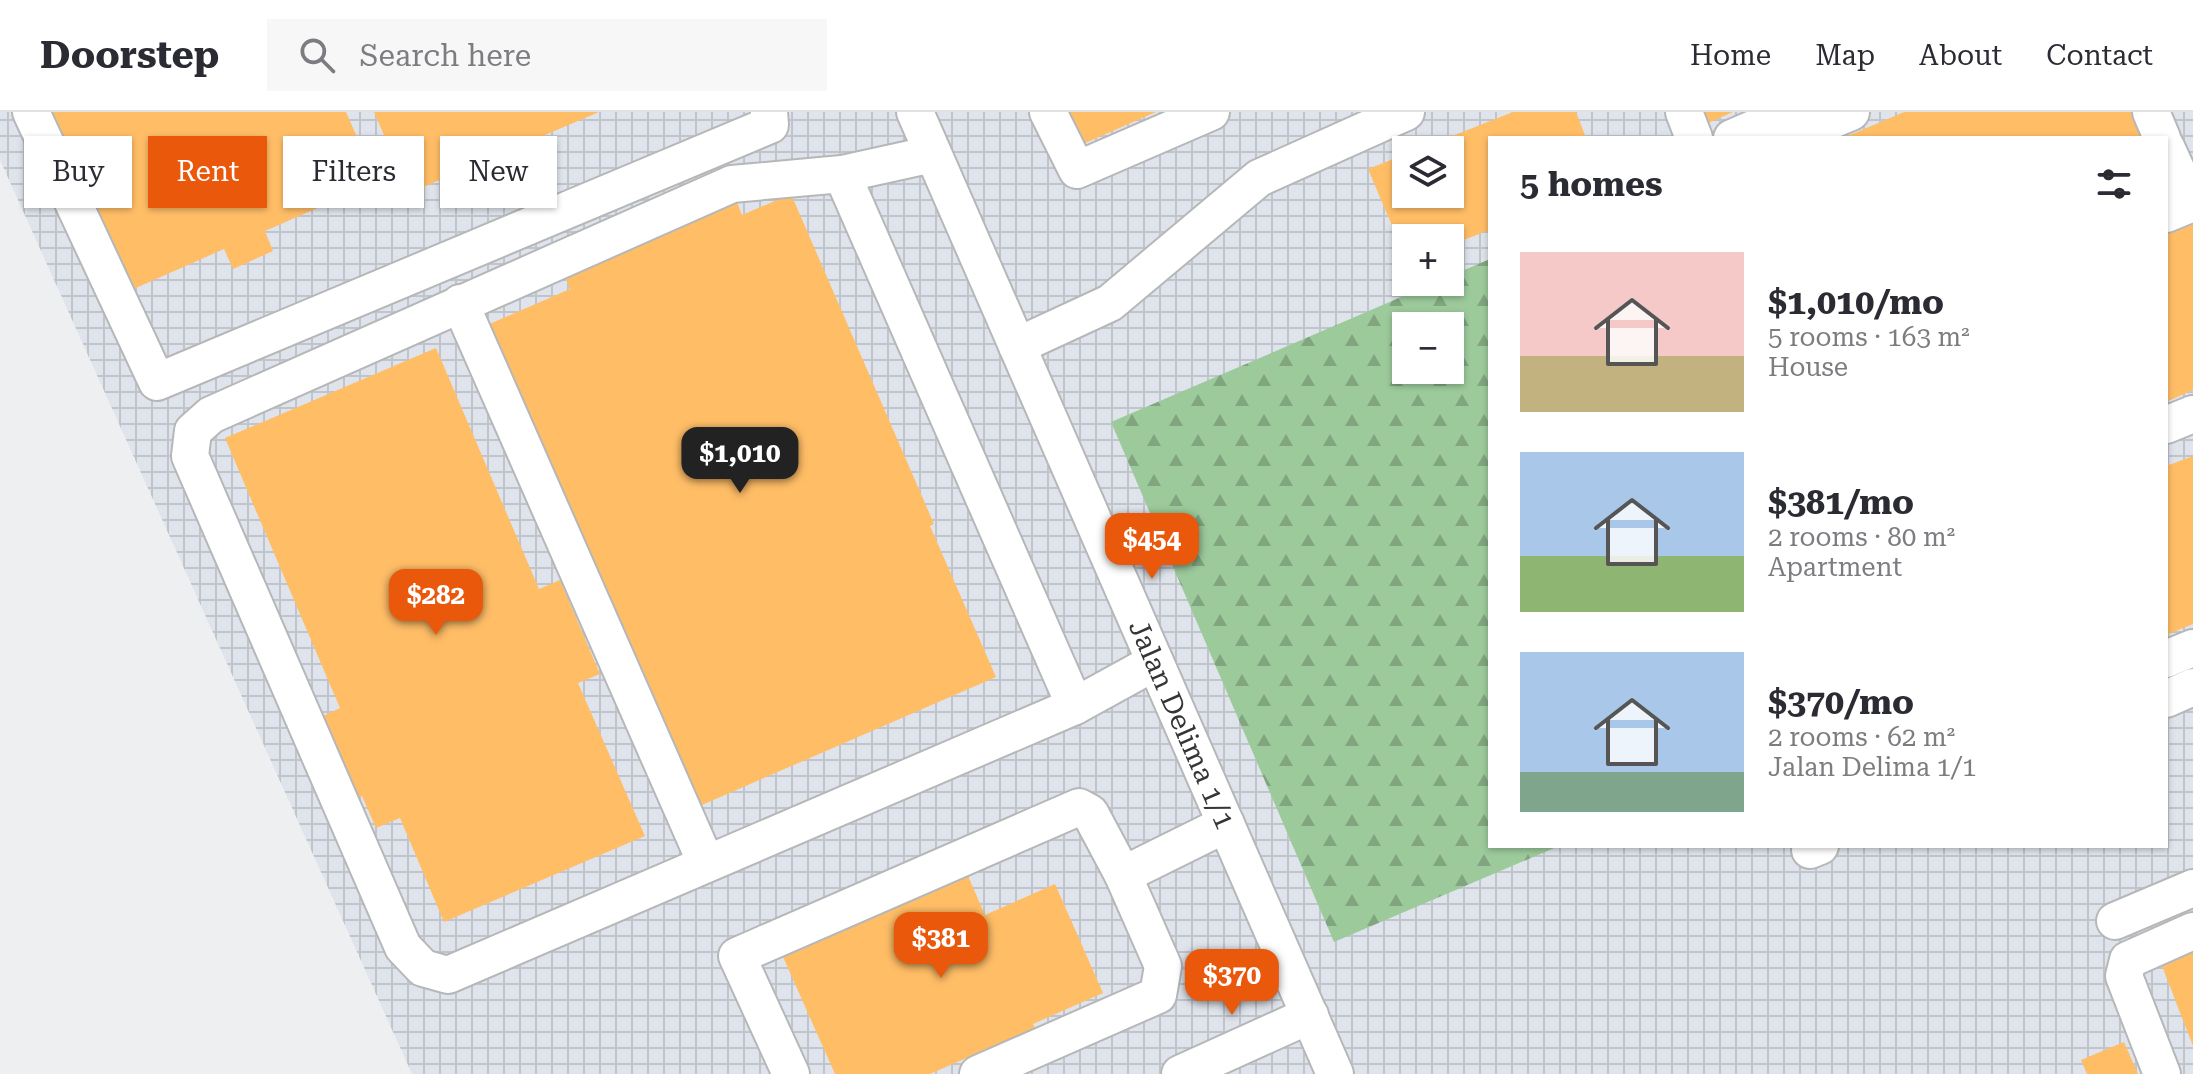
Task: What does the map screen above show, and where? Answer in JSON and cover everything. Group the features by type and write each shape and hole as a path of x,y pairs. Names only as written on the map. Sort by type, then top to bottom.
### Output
{"street":[{"path":"31,112 157,382 770,125 769,112"},
{"name":"Jalan Delima 1/1","path":"915,112 1335,1074"},
{"path":"1048,112 1077,170 1211,112"},
{"path":"1017,346 1110,303 1259,178 1406,112"},
{"path":"1684,112 1693,136"},
{"path":"1737,136 1792,112"},
{"path":"1793,136 1851,112"},
{"path":"2151,112 2161,136"},
{"path":"933,154 842,174 732,184 211,415 193,431 190,456 403,947 423,968 448,975 1075,706 1155,662"},
{"path":"2168,154 2180,195"},
{"path":"842,174 1075,706"},
{"path":"460,303 706,863"},
{"path":"2168,424 2193,414"},
{"path":"2168,658 2193,648"},
{"path":"2168,698 2193,687"},
{"path":"791,1074 737,956 1079,807 1090,813 1123,875 1163,966 1158,995 978,1074"},
{"path":"1123,875 1226,824"},
{"path":"2115,921 2193,888"},
{"path":"2162,1074 2124,976 2128,960 2193,931"},
{"path":"1180,1074 1310,1015"}],"shaded area":[{"path":"0,112 2193,112 2193,1074 412,1074 0,160"}],"green space":[{"path":"1488,260 1488,848 1554,848 1334,942 1111,422 1404,296 1464,296 1464,270"}],"building":[{"path":"50,112 346,112 357,136 283,136 283,208 318,208 265,231 273,251 233,269 224,249 129,291 92,208 132,208 132,136 61,136"},
{"path":"374,112 599,112 543,136 440,136 440,180 424,187 424,136 384,136"},
{"path":"1050,112 1156,112 1067,151"},
{"path":"1513,112 1576,112 1585,136 1488,136 1488,231 1464,240 1464,224 1392,226 1368,169 1392,160 1392,208 1464,208 1464,136 1452,136"},
{"path":"1703,112 1733,112 1708,123"},
{"path":"1904,112 2131,112 2141,136 1848,136"},
{"path":"791,194 934,524 930,526 996,677 695,808 485,326 570,289 563,272 735,197 742,215"},
{"path":"2193,221 2193,390 2168,401 2168,231"},
{"path":"436,348 539,589 560,580 600,674 578,683 645,836 444,922 400,818 376,828 362,796 356,799 321,717 340,708 225,438"},
{"path":"2193,456 2193,624 2168,634 2168,465"},
{"path":"968,876 985,915 1055,884 1103,993 1033,1024 1035,1028 930,1074 835,1074 783,957"},
{"path":"2193,952 2193,1046 2162,966"},
{"path":"2124,1042 2138,1074 2087,1074 2081,1060"}]}
